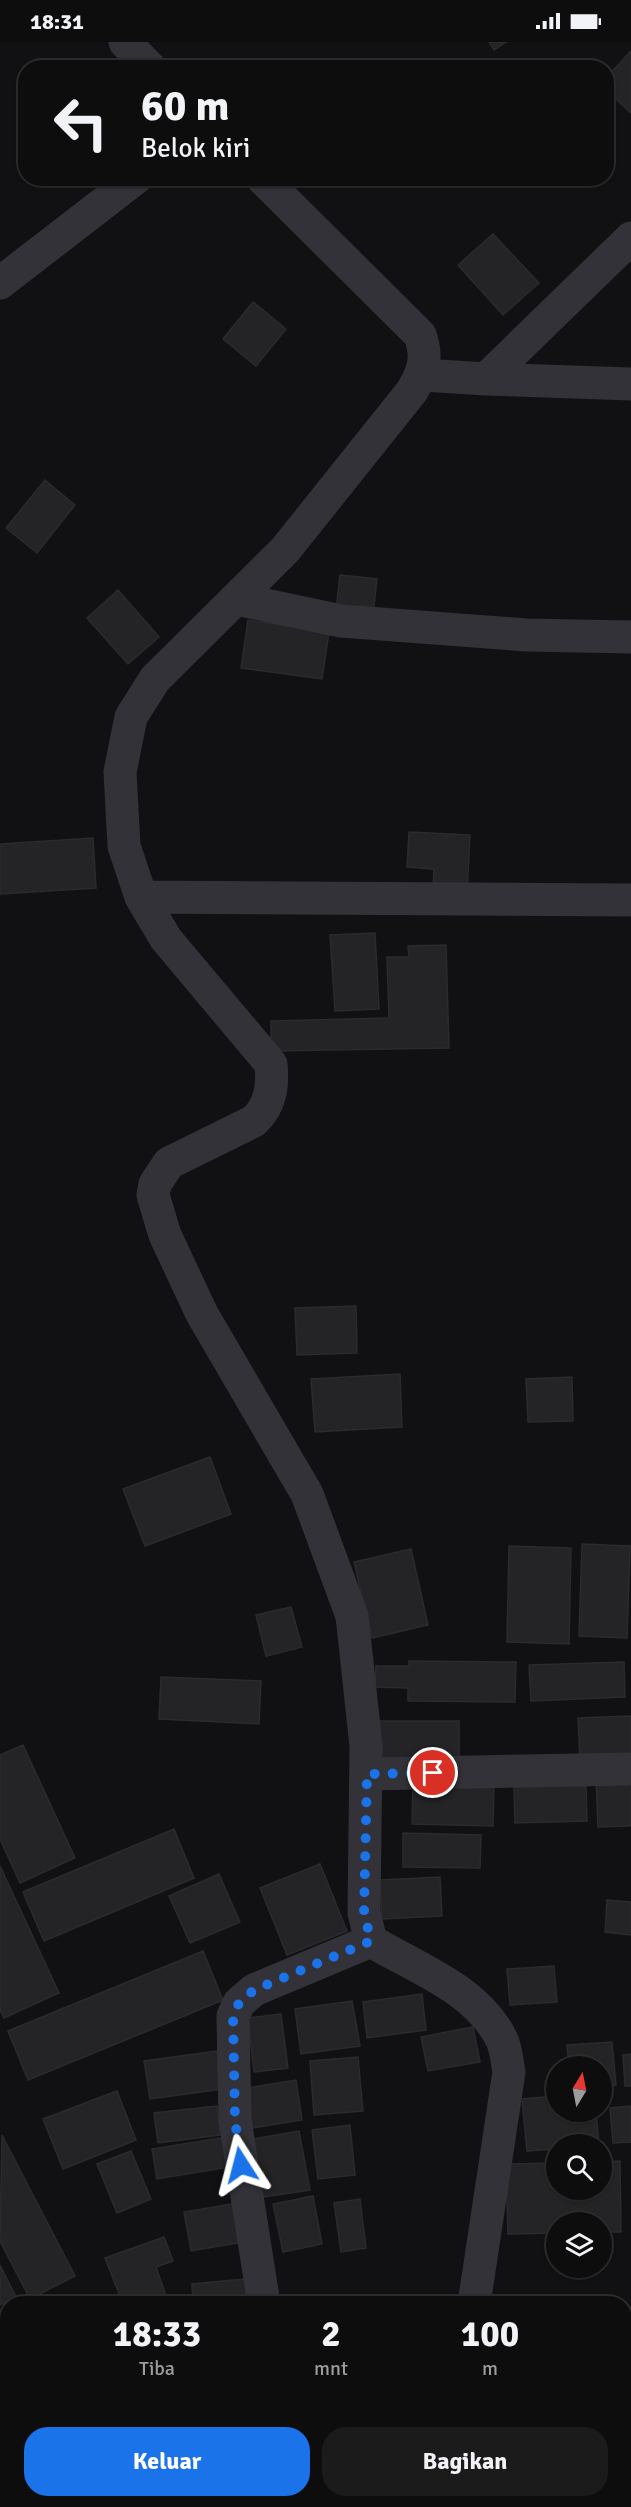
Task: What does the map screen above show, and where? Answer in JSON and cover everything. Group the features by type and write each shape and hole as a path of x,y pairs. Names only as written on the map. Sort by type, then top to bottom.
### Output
{"street":[{"path":"125,42 142,60"},
{"path":"0,283 126,186"},
{"path":"270,186 420,335 426,351 422,375 412,391 285,550 155,679 131,717 120,772 124,846 141,897 166,939 271,1064 272,1079 265,1110 254,1121 169,1163 155,1184 153,1195 165,1236 202,1314 307,1494 352,1616 367,1774 364,1913 371,1941 459,1991 485,2012 503,2042 509,2072 475,2296"},
{"path":"486,379 631,238"},
{"path":"422,375 631,384"},
{"path":"237,599 341,621 526,635 631,637"},
{"path":"141,897 631,900"},
{"path":"367,1774 631,1769"},
{"path":"263,2296 235,2120 233,2016 239,2003 254,1990 371,1941"}],"building":[{"path":"489,42 506,42 494,50"},
{"path":"631,51 631,113 614,97 614,69"},
{"path":"493,234 539,283 503,315 458,265"},
{"path":"253,302 286,329 256,366 223,339"},
{"path":"45,480 75,505 37,553 6,528"},
{"path":"340,575 377,579 373,615 336,611"},
{"path":"118,590 159,637 128,664 87,618"},
{"path":"248,620 329,632 322,679 241,668"},
{"path":"409,832 470,835 467,893 433,891 434,869 407,867"},
{"path":"93,838 96,888 0,894 0,844"},
{"path":"375,933 379,1009 335,1011 330,935"},
{"path":"446,945 449,1048 271,1051 271,1021 389,1018 387,957 409,957 408,946"},
{"path":"356,1306 357,1353 297,1355 295,1308"},
{"path":"400,1374 402,1427 315,1432 311,1379"},
{"path":"572,1377 573,1421 528,1422 526,1379"},
{"path":"210,1457 231,1514 145,1546 123,1489"},
{"path":"582,1544 630,1546 627,1638 579,1636"},
{"path":"509,1546 571,1548 569,1644 507,1642"},
{"path":"411,1549 428,1625 372,1638 354,1562"},
{"path":"291,1607 302,1647 266,1656 256,1615"},
{"path":"409,1661 516,1662 515,1702 408,1701 408,1688 375,1687 376,1666 409,1666"},
{"path":"624,1662 625,1697 531,1701 529,1665"},
{"path":"161,1677 261,1681 259,1724 159,1719"},
{"path":"631,1716 631,1756 580,1759 578,1718"},
{"path":"377,1721 459,1721 459,1761 377,1761"},
{"path":"23,1745 75,1858 20,1883 0,1839 0,1755"},
{"path":"631,1778 631,1826 598,1827 596,1779"},
{"path":"413,1779 494,1782 493,1826 412,1824"},
{"path":"586,1786 587,1821 515,1823 514,1787"},
{"path":"174,1829 194,1878 44,1941 23,1892"},
{"path":"403,1833 481,1835 480,1868 403,1867"},
{"path":"320,1864 347,1931 287,1955 260,1888"},
{"path":"0,1866 59,1993 4,2018 0,2010"},
{"path":"219,1874 240,1922 190,1943 169,1896"},
{"path":"440,1877 442,1916 382,1919 380,1880"},
{"path":"607,1900 631,1902 631,1935 605,1932"},
{"path":"203,1951 223,2000 28,2080 8,2031"},
{"path":"554,1966 557,2002 510,2005 507,1969"},
{"path":"422,1994 426,2030 367,2038 363,2002"},
{"path":"352,2001 360,2046 301,2054 295,2009"},
{"path":"281,2014 288,2068 254,2072 248,2018"},
{"path":"473,2027 480,2062 428,2071 421,2037"},
{"path":"612,2042 616,2085 612,2086 612,2056 568,2056 567,2045"},
{"path":"224,2050 230,2088 150,2099 144,2061"},
{"path":"631,2054 631,2086 625,2086 623,2055"},
{"path":"358,2057 363,2111 314,2115 310,2061"},
{"path":"296,2080 302,2120 253,2128 247,2088"},
{"path":"117,2091 136,2140 63,2169 43,2119"},
{"path":"546,2097 546,2122 597,2122 598,2134 546,2134 546,2150 527,2151 522,2099"},
{"path":"217,2106 220,2135 158,2143 154,2113"},
{"path":"631,2106 631,2142 613,2143 612,2108"},
{"path":"350,2125 355,2175 318,2179 312,2130"},
{"path":"299,2131 310,2190 263,2197 253,2139"},
{"path":"2,2135 75,2276 36,2296 28,2296 0,2241"},
{"path":"226,2137 230,2167 157,2179 152,2149"},
{"path":"131,2151 151,2199 117,2213 97,2164"},
{"path":"612,2161 620,2161 621,2232 612,2232 612,2212 546,2212 546,2233 508,2234 506,2164 546,2163 546,2200 612,2200"},
{"path":"313,2196 322,2244 283,2252 273,2204"},
{"path":"360,2199 366,2248 341,2252 334,2203"},
{"path":"243,2202 250,2241 191,2251 184,2212"},
{"path":"164,2237 173,2261 156,2267 166,2296 120,2296 105,2258"},
{"path":"0,2265 16,2296 0,2296"},
{"path":"257,2278 258,2296 193,2296 192,2284"}],"route":[{"path":"241,2165 235,2120 233,2016 239,2003 254,1990 371,1941 364,1913 367,1774 433,1773"}]}
